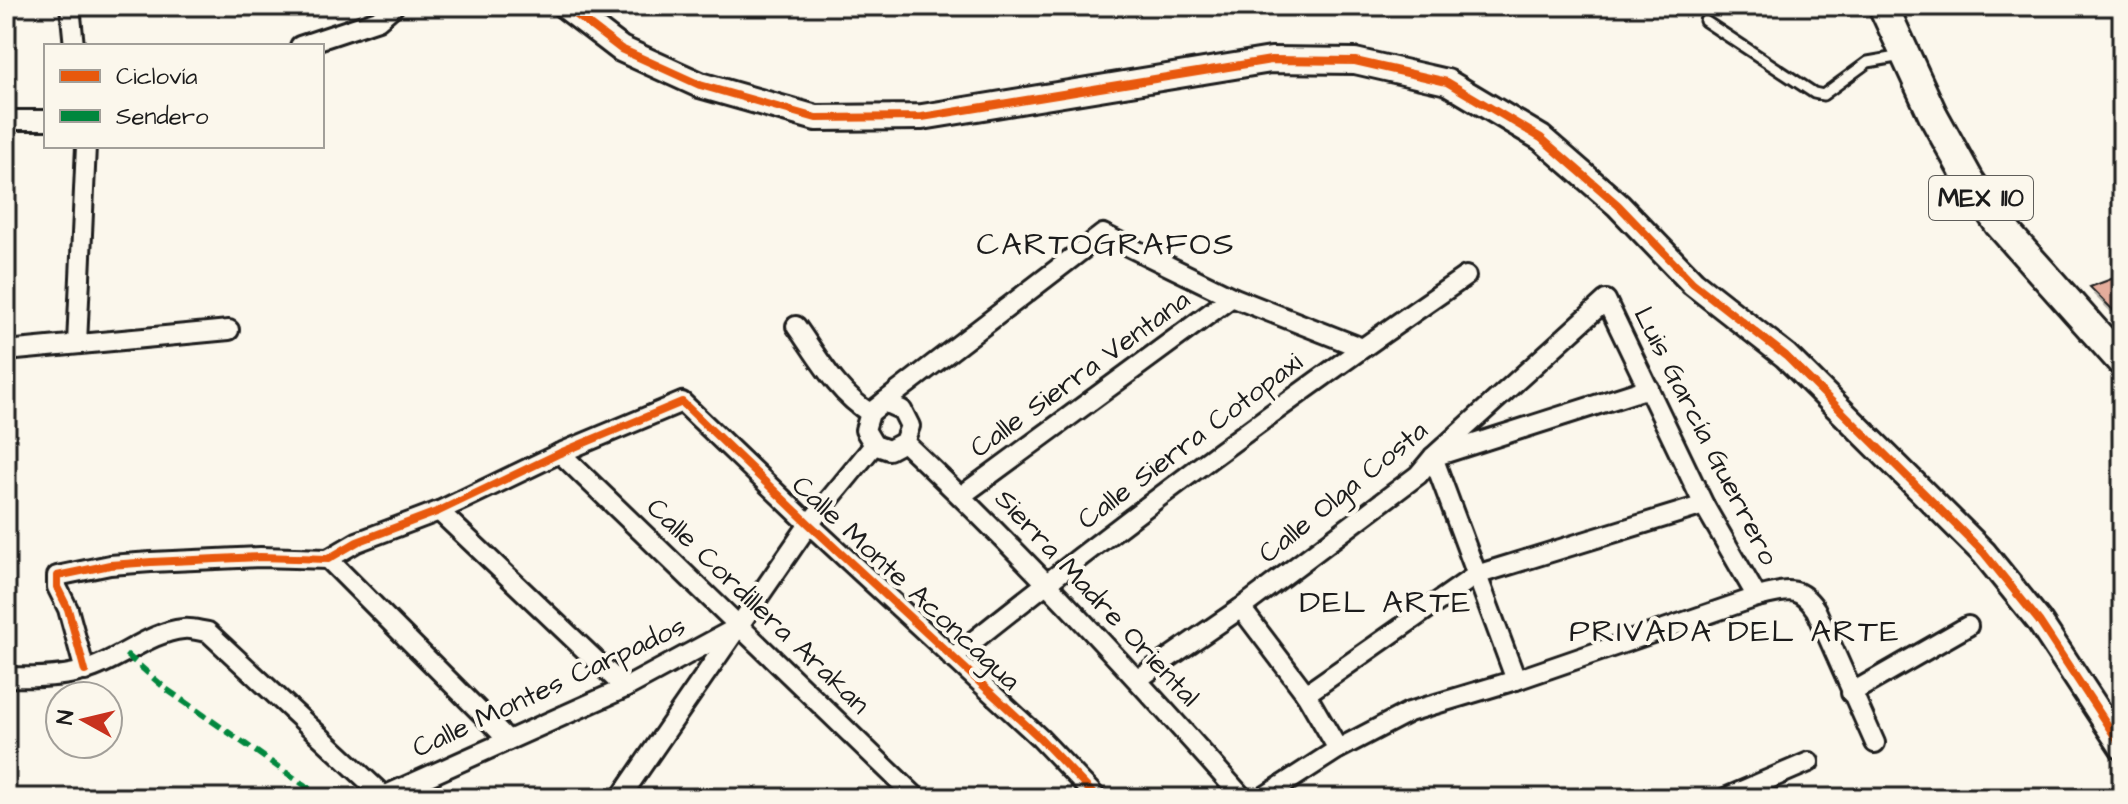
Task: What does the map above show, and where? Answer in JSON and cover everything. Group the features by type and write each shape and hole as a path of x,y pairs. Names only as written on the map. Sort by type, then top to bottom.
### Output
{"main road":[{"name":"MEX 110","path":"1883,6 1933,115 1969,180 1999,224 2122,362"}],"street":[{"path":"70,6 74,44"},
{"path":"306,44 378,20 394,6"},
{"path":"565,6 621,49 700,85 816,118 922,117 1271,60 1355,61 1447,82 1541,138 1618,205 1693,283 1786,356 1984,553 2039,621 2122,747"},
{"path":"6,120 44,120"},
{"path":"77,344 86,148"},
{"path":"796,326 854,404 877,407 902,410 910,426 904,442 889,450 874,445 865,430 877,407 1103,234 1232,297 1362,348"},
{"name":"Calle Sierra Cotopaxi","path":"952,658 1047,582 1362,348 1466,276"},
{"name":"Calle Sierra Ventana","path":"961,496 1232,297"},
{"name":"Luis García Guerrero","path":"1606,300 1704,505 1757,597"},
{"name":"Calle Olga Costa","path":"1138,679 1241,608 1418,475 1433,457 1606,300"},
{"path":"6,351 229,330"},
{"path":"1516,680 1433,457 1649,388"},
{"name":"Calle Monte Aconcagua","path":"560,453 682,402 1040,738 1097,798"},
{"name":"Sierra Madre Oriental","path":"904,442 1047,582 1243,798"},
{"path":"620,798 809,524 874,445"},
{"path":"6,677 46,677 85,671 68,609 57,587 57,576 110,565 151,562 260,557 328,559 357,542 439,511 560,453"},
{"name":"Calle Cordillera Arakan","path":"560,453 917,798"},
{"path":"1306,694 1476,575 1704,505"},
{"path":"439,511 625,688"},
{"path":"328,559 508,740"},
{"path":"1262,798 1338,749 1409,712 1516,680 1757,597 1790,590 1806,595 1816,610 1875,743"},
{"path":"1241,608 1306,694 1338,749"},
{"path":"1851,693 1968,626"},
{"name":"Calle Montes Carpados","path":"85,671 126,654 156,636 183,629 208,632 384,796 625,688 738,627"},
{"path":"1725,798 1809,762"}],"lane":[{"path":"1705,21 1814,93 1823,95 1868,62 1905,56"}],"building":[{"path":"2122,275 2122,319 2090,287"}],"marked path":[{"path":"126,654 166,689 323,798"}],"cycle path":[{"path":"565,6 621,49 700,85 816,118 922,117 1271,60 1355,61 1447,82 1541,138 1618,205 1693,283 1786,356 1984,553 2039,621 2122,747"},
{"path":"85,671 68,609 57,587 57,576 110,565 151,562 260,557 328,559 357,542 439,511 560,453 682,402 1040,738 1097,798"}],"district":[{"name":"CARTOGRAFOS","path":"1106,244"},
{"name":"DEL ARTE","path":"1386,602"},
{"name":"PRIVADA DEL ARTE","path":"1735,631"}]}
